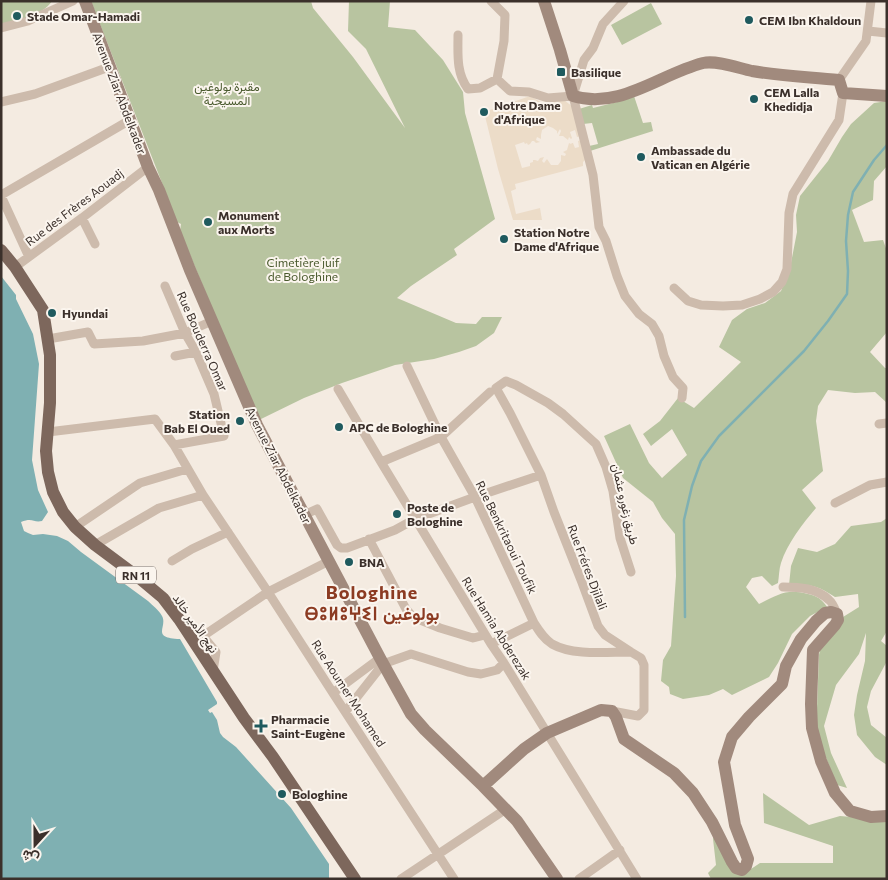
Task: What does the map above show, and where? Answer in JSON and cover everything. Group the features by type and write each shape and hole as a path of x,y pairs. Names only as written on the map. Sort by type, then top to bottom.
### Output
{"main road":[{"name":"نهج الأمير خالد","path":"1,250 15,267 43,310 50,355 50,403 46,451 48,472 53,492 63,512 75,527 95,545 163,598 355,879"}],"street":[{"path":"1,28 28,21 73,1"},
{"name":"Avenue Ziar Abdelkader","path":"85,1 148,167 159,190 190,270 258,425 381,661 411,714 517,821 558,879"},
{"path":"491,1 505,14 504,42 497,79"},
{"path":"544,1 577,97 593,174 599,227 606,241 625,296 639,314 652,324 659,336 664,356 673,377 683,388 682,398"},
{"path":"577,97 584,60 594,48 603,24 624,1"},
{"path":"839,80 866,41 871,1"},
{"path":"868,31 887,33"},
{"path":"458,35 459,70 468,89 480,88 497,79"},
{"path":"497,79 510,91 529,92 548,98 609,99 706,62 751,71 839,80"},
{"path":"1,102 35,94 109,67"},
{"path":"674,288 688,301 701,305 742,305 773,292 782,282 787,269 789,213 793,194 840,120 843,93 839,80"},
{"path":"843,93 887,96"},
{"path":"29,256 1,195 130,120"},
{"name":"Rue des Frères Aouadj","path":"15,267 148,167"},
{"path":"82,218 95,244"},
{"name":"Rue Bouderra Omar","path":"166,286 185,333 196,352 214,394 224,436 174,445"},
{"path":"48,338 88,332 94,344 143,341 185,333 212,321"},
{"path":"175,356 196,352"},
{"name":"Rue Benkritaoui Toufik","path":"407,366 440,437 475,497 541,634 552,644 565,649 583,652 631,652"},
{"name":"طريق زغورو عثمان","path":"493,390 506,381 516,385 563,414 596,444 606,466 620,538 631,572"},
{"name":"Rue Hamia Abderezak","path":"338,389 491,644 638,879"},
{"path":"381,462 440,437 493,390"},
{"name":"Rue Fréres Djilali","path":"493,390 510,413 541,475 598,626 605,635 641,658 644,665 644,710 638,716 612,711"},
{"name":"Rue Aoumer Mohamed","path":"48,432 155,419 174,445 203,495 346,711 454,879"},
{"path":"75,527 140,483 187,469"},
{"path":"304,514 317,509 337,545 341,548 347,548 395,530 415,519 541,475"},
{"path":"835,503 870,485 887,482"},
{"path":"95,545 159,508 203,495"},
{"path":"172,561 228,532"},
{"path":"369,539 406,608 413,617 473,638 485,634"},
{"path":"213,671 216,652 203,636 268,592 329,561"},
{"path":"783,587 802,587 819,593 830,600 837,614 838,620 835,625 813,650 812,728 822,761 835,793 850,811 871,817 887,816"},
{"path":"483,786 524,749 547,733 601,710 612,711 624,739 674,773 694,793 712,822 732,862 736,868 742,870 746,866 748,859 735,825 724,762 732,737 748,717 782,684 786,666 801,639 816,621 826,613 837,614"},
{"path":"491,644 534,622"},
{"path":"333,693 381,661 411,654 468,672 481,674 497,670 504,663"},
{"path":"346,711 381,661"},
{"path":"401,879 506,809"},
{"path":"579,879 620,850"}],"green space":[{"name":"Stade Omar-Hamadi","path":"1,1 52,1 36,14 22,20 1,25"},
{"path":"91,1 311,1 313,8 353,57 405,128 366,49 348,31 349,1 390,1 388,27 415,30 443,60 463,92 465,113 495,219 454,249 457,255 411,286 397,298 456,323 476,324 482,317 502,317 494,333 476,346 434,359 395,365 342,383 304,398 259,420 180,231 181,224 175,221 171,206"},
{"path":"651,3 662,24 622,45 611,25"},
{"path":"634,96 643,123 651,122 653,131 590,151 589,146 598,144 592,123 583,124 579,109 592,105 593,108"},
{"path":"887,101 887,166 874,181 873,200 852,210 864,242 883,240 887,251 887,332 870,352 887,368 887,403 875,392 855,393 828,390 818,406 816,421 823,471 802,490 816,508 787,548 780,565 778,583 772,586 762,576 752,578 746,587 759,604 782,593 800,592 817,597 827,607 810,616 792,634 769,677 732,695 723,689 709,695 683,699 670,694 669,687 661,681 663,660 671,646 676,576 675,534 662,518 653,502 623,478 604,436 630,424 649,463 662,478 687,455 672,429 651,446 643,434 660,421 678,398 694,408 741,362 719,347 732,320 747,309 765,303 781,291 790,268 797,232 796,215 800,196 828,161 851,124 874,103"},
{"path":"887,518 887,631 881,641 887,646 887,661 871,691 867,707 871,725 887,738 887,765 875,757 857,735 854,715 865,661 866,633 859,654 836,685 824,726 831,753 847,788 837,785 816,733 819,655 821,643 843,617 859,607 858,594 835,597 813,586 789,585 791,566 798,548 817,552 835,544 851,526 881,522"},
{"path":"763,793 809,825 840,816 887,820 887,879 711,879 708,873 716,865 713,839 715,832 745,873 760,863 833,863 833,846 764,823"}],"shaded area":[{"path":"530,96 546,105 564,100 573,107 586,159 583,162 583,166 515,184 516,189 511,191 516,214 540,208 542,220 513,220 484,112","holes":["548,126 557,131 557,134 560,129 559,136 563,136 568,140 569,137 572,138 570,132 575,130 577,137 580,136 581,140 578,141 579,147 575,148 573,143 569,143 567,150 563,152 566,154 565,156 561,155 561,161 558,165 551,165 547,159 544,163 542,161 544,157 538,161 533,160 530,166 522,168 515,145 524,142 528,145 532,141 540,142 536,140 537,137 541,139 542,130"]}],"water":[{"path":"1,276 16,295 16,299 33,334 39,364 32,460 38,490 48,512 42,521 28,520 21,522 24,531 33,535 57,536 68,541 148,601 159,612 163,620 163,634 165,637 180,639 217,702 208,710 210,713 212,712 217,720 220,733 236,747 291,808 329,864 329,879 1,879"}],"waterway":[{"path":"685,617 684,520 692,486 701,461 719,436 804,351 847,294 846,241 848,215 853,192 874,160 887,145"}],"place":[{"name":"Stade Omar-Hamadi","path":"17,16"},
{"name":"CEM Ibn Khaldoun","path":"749,20"},
{"name":"Basilique","path":"561,72"},
{"name":"CEM Lalla Khedidja","path":"754,99"},
{"name":"Notre Dame d'Afrique","path":"484,112"},
{"name":"Ambassade du Vatican en Algérie","path":"641,157"},
{"name":"Monument aux Morts","path":"208,222"},
{"name":"Station Notre Dame d'Afrique","path":"504,239"},
{"name":"Hyundai","path":"52,313"},
{"name":"Station Bab El Oued","path":"240,421"},
{"name":"APC de Bologhine","path":"339,427"},
{"name":"Poste de Bologhine","path":"397,514"},
{"name":"BNA","path":"349,562"},
{"name":"Pharmacie Saint-Eugène","path":"261,726"},
{"name":"Bologhine","path":"282,794"}],"district":[{"name":"Bologhine ⴱⵓⵍⵓⵖⵉⵏ بولوغين","path":"372,602"}],"park label":[{"name":"مقبرة بولوغين المسيحية","path":"227,93"},
{"name":"Cimetière juif de Bologhine","path":"303,269"}]}
